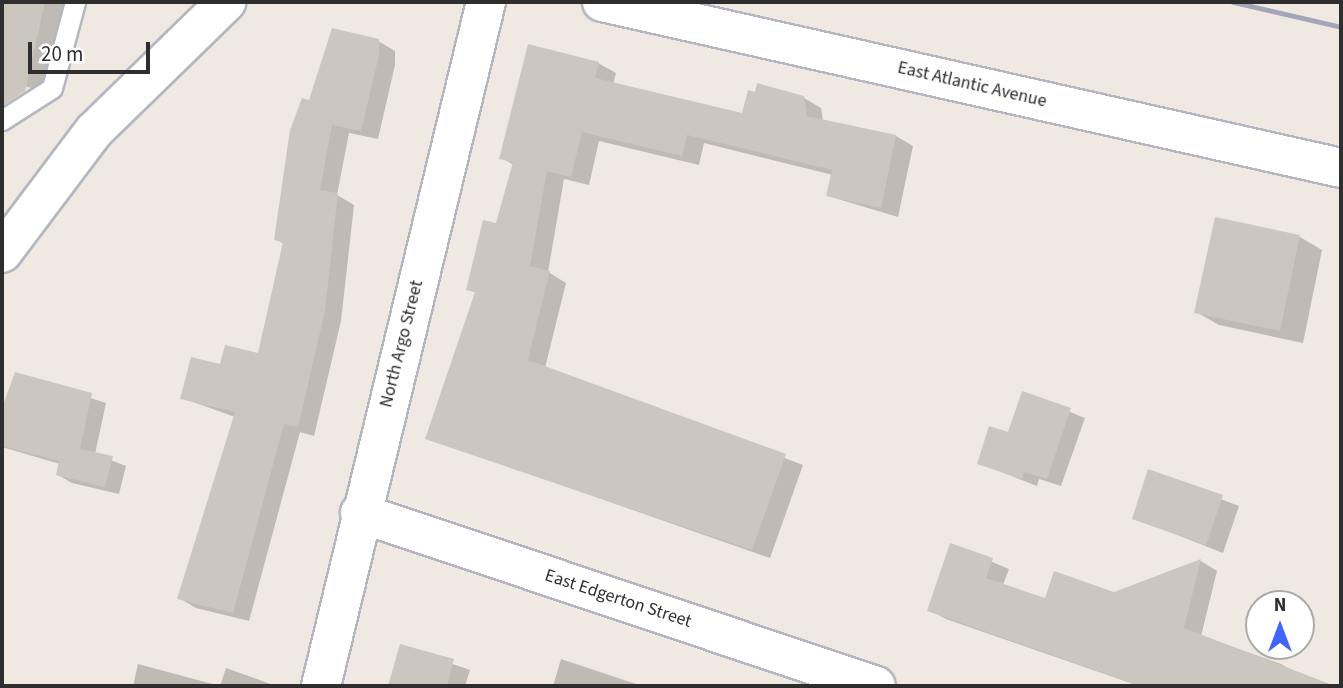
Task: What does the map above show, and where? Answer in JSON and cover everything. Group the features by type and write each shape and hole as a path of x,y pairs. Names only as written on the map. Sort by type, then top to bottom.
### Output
{"street":[{"path":"7,234 94,131 226,2"},
{"name":"North Argo Street","path":"321,686 360,513 486,2"},
{"name":"East Atlantic Avenue","path":"602,2 1341,167"},
{"name":"East Edgerton Street","path":"360,513 793,672 876,686"}],"lane":[{"path":"2,120 52,88 75,2"}],"building":[{"path":"2,2 45,2 25,91 2,106"},
{"path":"332,28 379,39 379,55 361,131 332,125 320,190 338,193 325,311 298,427 284,424 233,613 177,599 235,412 180,399 191,357 220,364 225,345 258,353 283,242 274,240 290,130 302,98 309,100"},
{"path":"528,44 599,62 595,78 742,113 748,90 755,92 757,83 804,96 807,116 896,135 881,208 826,196 832,170 687,135 682,156 582,132 571,177 547,171 530,266 550,271 528,360 786,454 752,550 425,439 475,292 466,290 483,220 496,223 513,162 499,159"},
{"path":"1215,217 1300,235 1280,331 1194,313"},
{"path":"15,372 92,393 80,449 113,456 105,487 56,475 59,461 2,446 2,408"},
{"path":"1022,391 1071,408 1047,479 1024,472 1022,479 977,464 989,426 1008,432"},
{"path":"1148,469 1223,495 1206,545 1132,519"},
{"path":"950,543 993,558 986,578 1045,598 1054,571 1114,592 1201,559 1184,628 1245,651 1245,660 1267,660 1335,686 1140,686 927,611"},
{"path":"400,644 454,659 447,686 388,686"}],"railway":[{"path":"1233,2 1341,27"}]}
